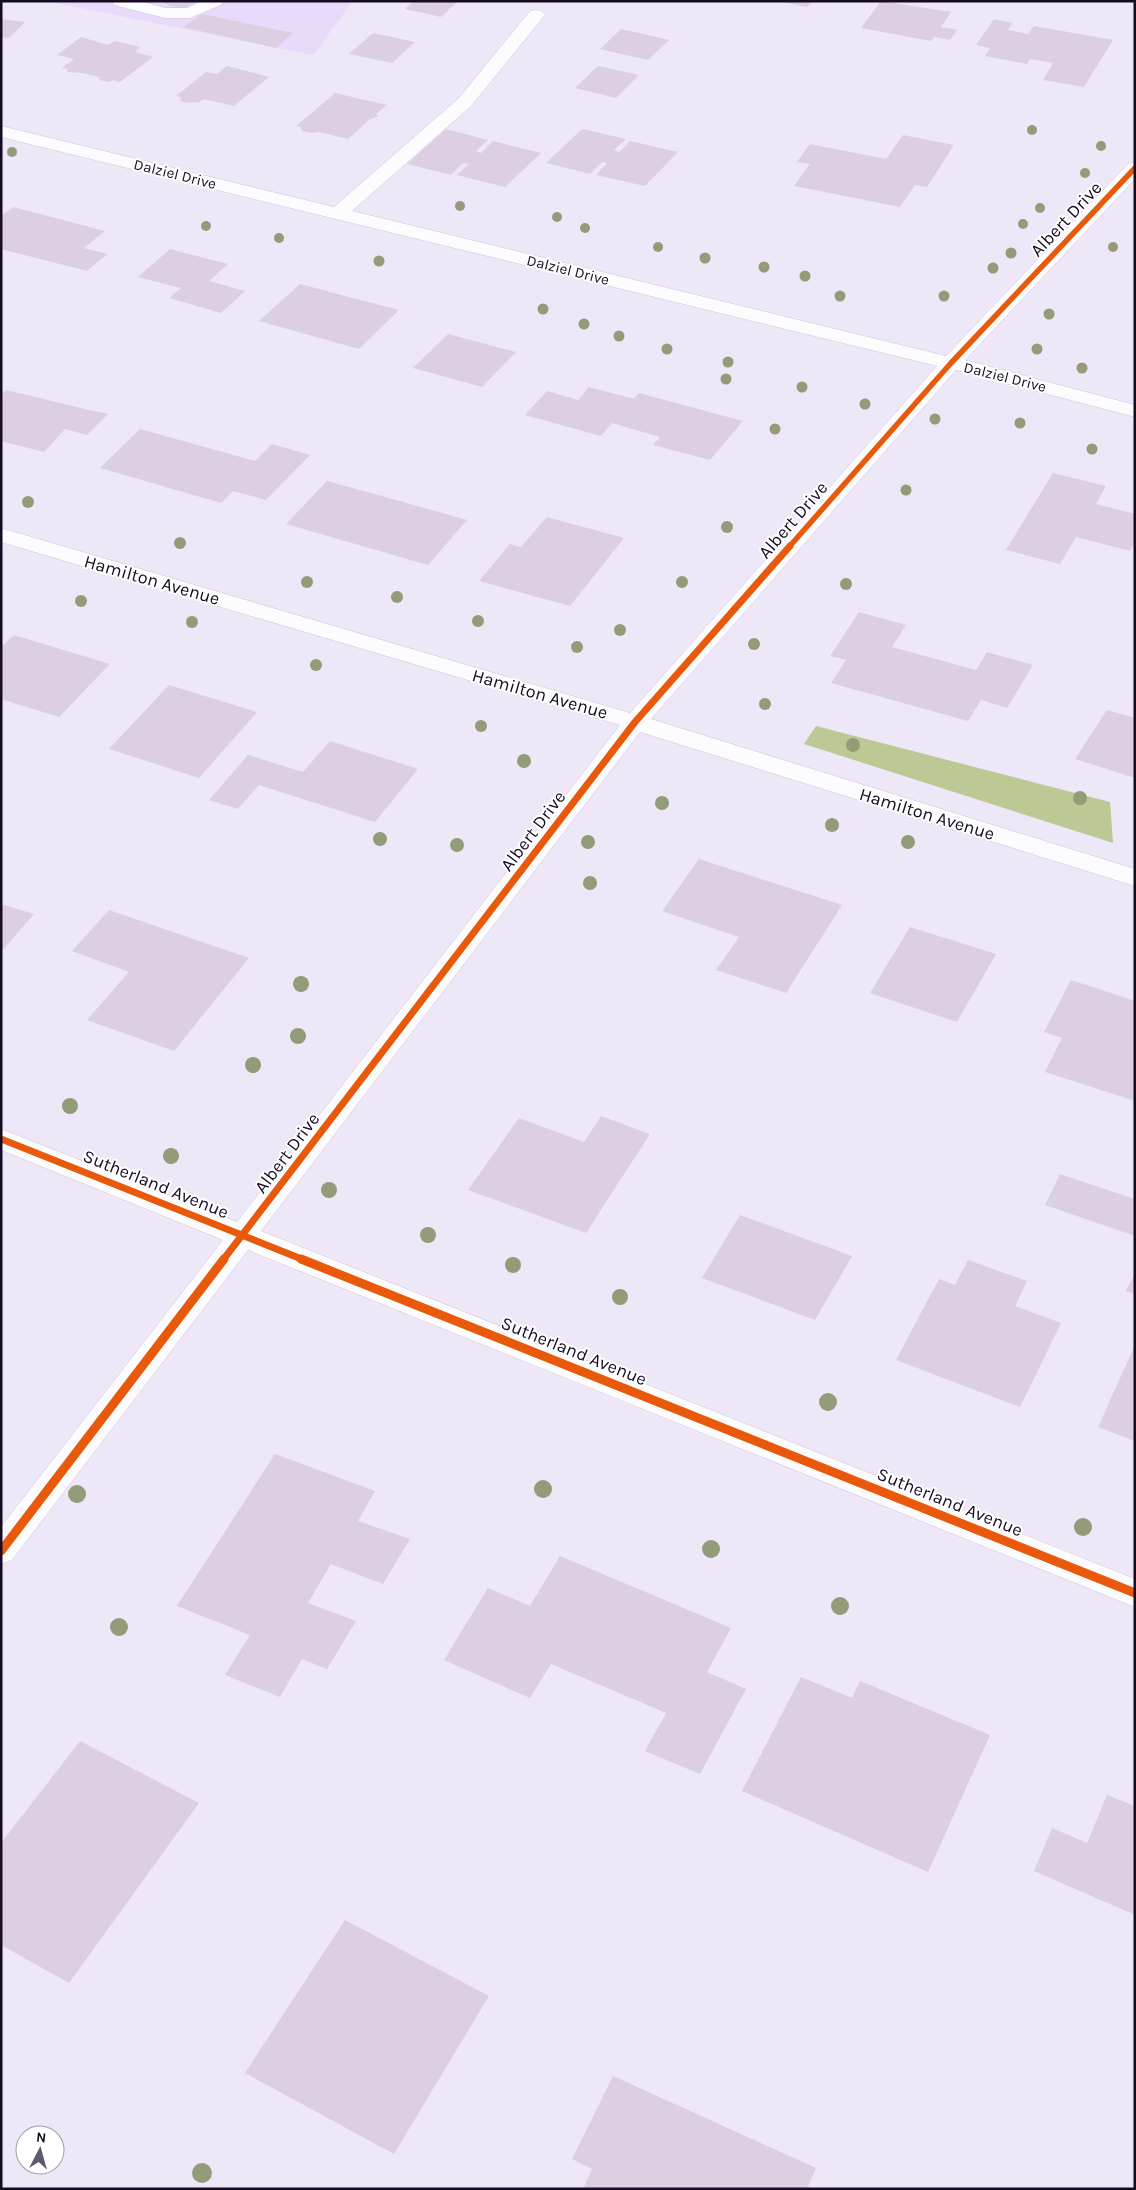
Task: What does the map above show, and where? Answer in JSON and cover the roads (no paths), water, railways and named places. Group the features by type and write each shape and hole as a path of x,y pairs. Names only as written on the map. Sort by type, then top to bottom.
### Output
{"street":[{"path":"120,1 166,13 190,13 215,1"},
{"path":"337,214 465,102 536,15"},
{"name":"Dalziel Drive","path":"1,131 950,363 1135,411"},
{"name":"Albert Drive","path":"1,1551 635,722 950,363 1135,168"},
{"name":"Hamilton Avenue","path":"1,535 635,722 1135,878"},
{"name":"Sutherland Avenue","path":"1,1139 243,1234 1135,1592"}]}
